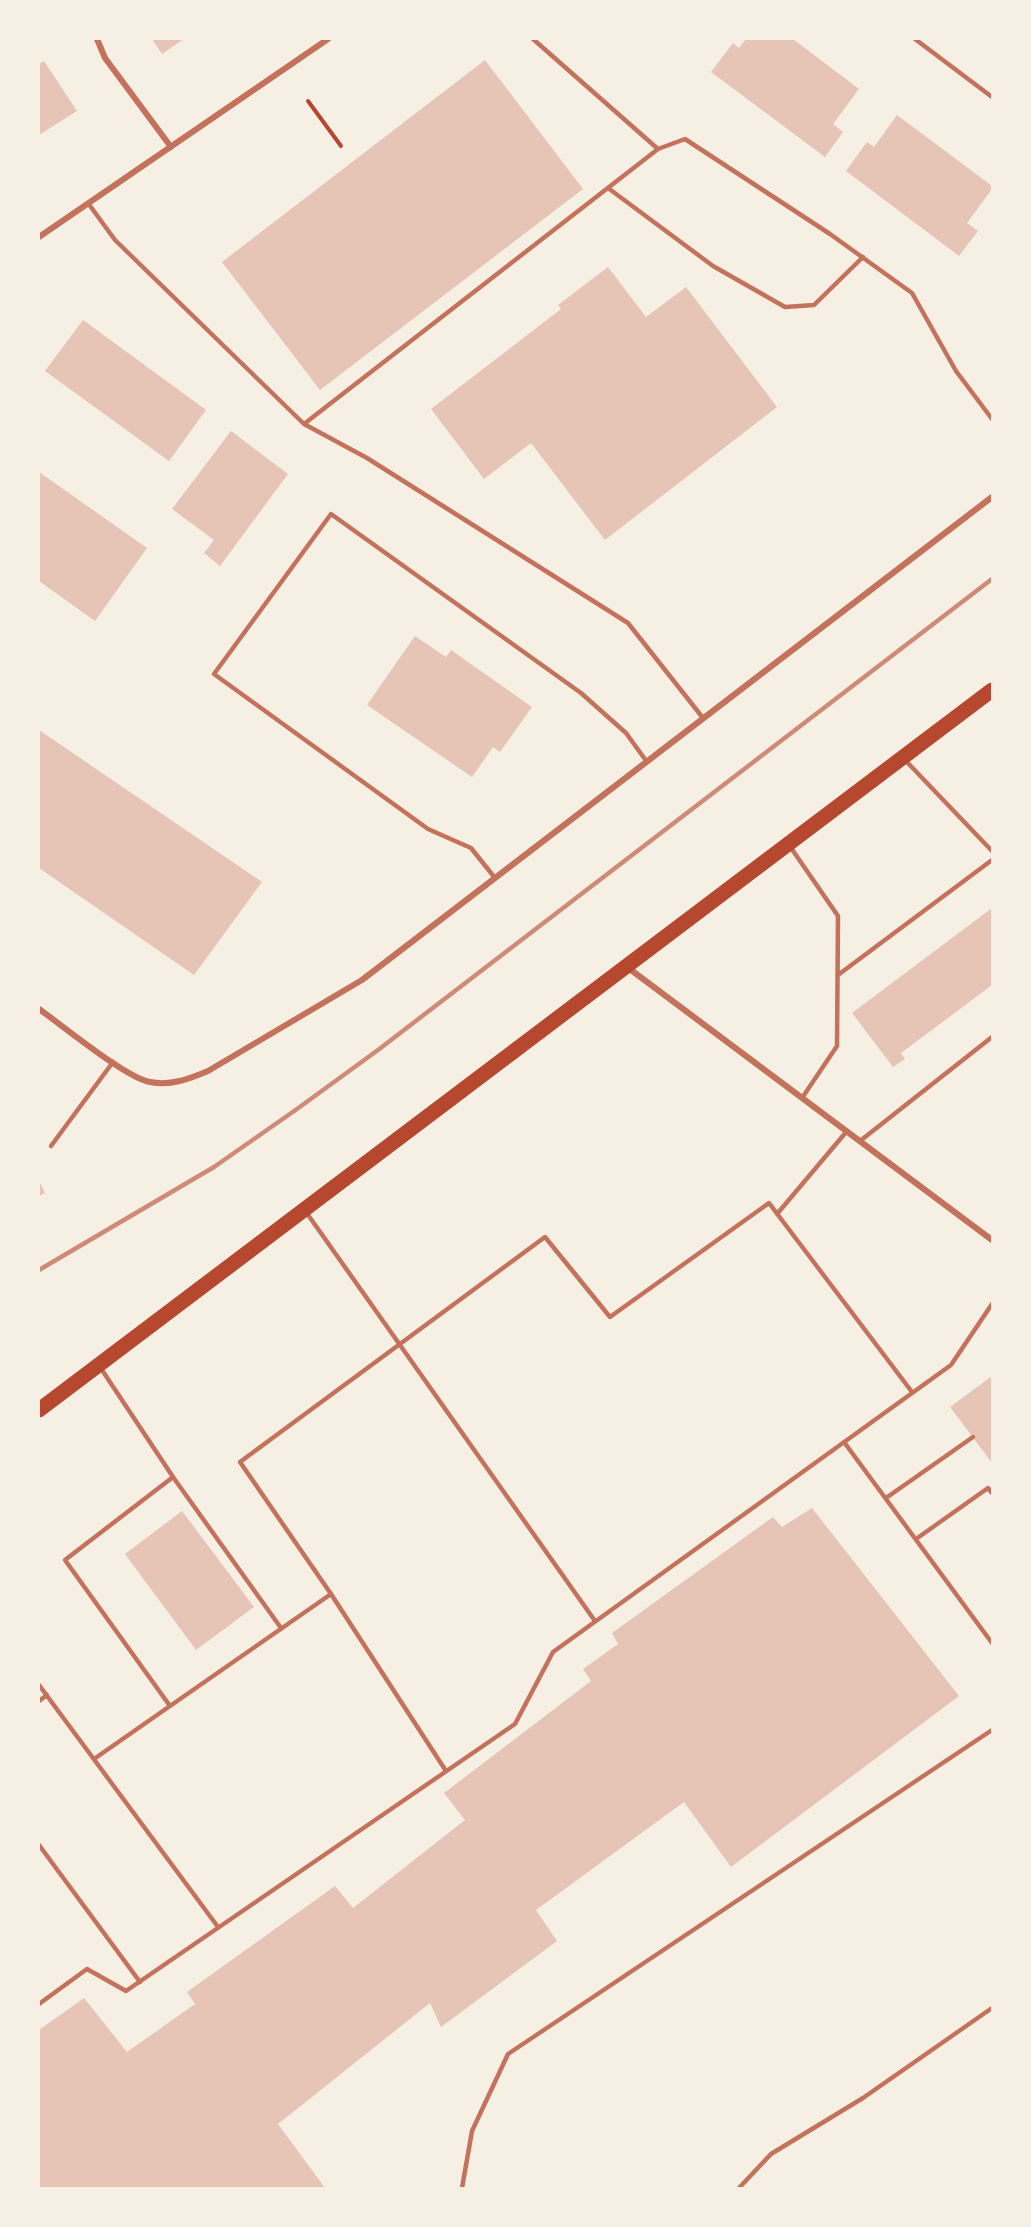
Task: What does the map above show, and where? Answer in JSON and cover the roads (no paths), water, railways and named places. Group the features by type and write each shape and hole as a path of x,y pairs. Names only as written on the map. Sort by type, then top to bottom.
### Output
{"main road":[{"path":"39,1410 992,690"}],"street":[{"path":"96,39 105,58 171,147"},
{"path":"39,237 328,39"},
{"path":"39,1009 130,1074 148,1082 169,1083 186,1080 208,1071 362,980 992,497"},
{"path":"626,967 992,1239"}],"lane":[{"path":"533,39 658,149"},
{"path":"915,39 992,97"},
{"path":"304,424 658,149 685,139 830,234 912,293 956,371 992,419"},
{"path":"608,188 713,266 785,307 814,305 863,258"},
{"path":"88,203 115,240 304,424 368,458 628,623 703,718"},
{"path":"495,878 471,848 428,829 214,674 331,514 581,693 626,733 647,762"},
{"path":"903,758 992,852"},
{"path":"789,844 838,916 837,1046 802,1098"},
{"path":"838,975 992,860"},
{"path":"860,1141 992,1037"},
{"path":"51,1146 113,1062"},
{"path":"777,1214 847,1131"},
{"path":"446,1771 331,1594 240,1462 545,1238 610,1317 769,1203 912,1392"},
{"path":"304,1210 595,1621"},
{"path":"39,2004 87,1969 126,1991 515,1724 553,1652 951,1365 992,1304"},
{"path":"99,1365 173,1476 281,1628"},
{"path":"886,1498 973,1437"},
{"path":"844,1442 992,1643"},
{"path":"170,1706 65,1560 173,1476"},
{"path":"916,1539 988,1488 992,1494"},
{"path":"94,1759 331,1594"},
{"path":"39,1684 218,1928"},
{"path":"39,1701 47,1695"},
{"path":"462,2188 472,2131 508,2054 992,1730"},
{"path":"39,1845 140,1982"},
{"path":"739,2188 771,2154 863,2098 992,2008"}],"railway":[{"path":"39,1270 214,1167 297,1109 378,1050 992,579"}]}
